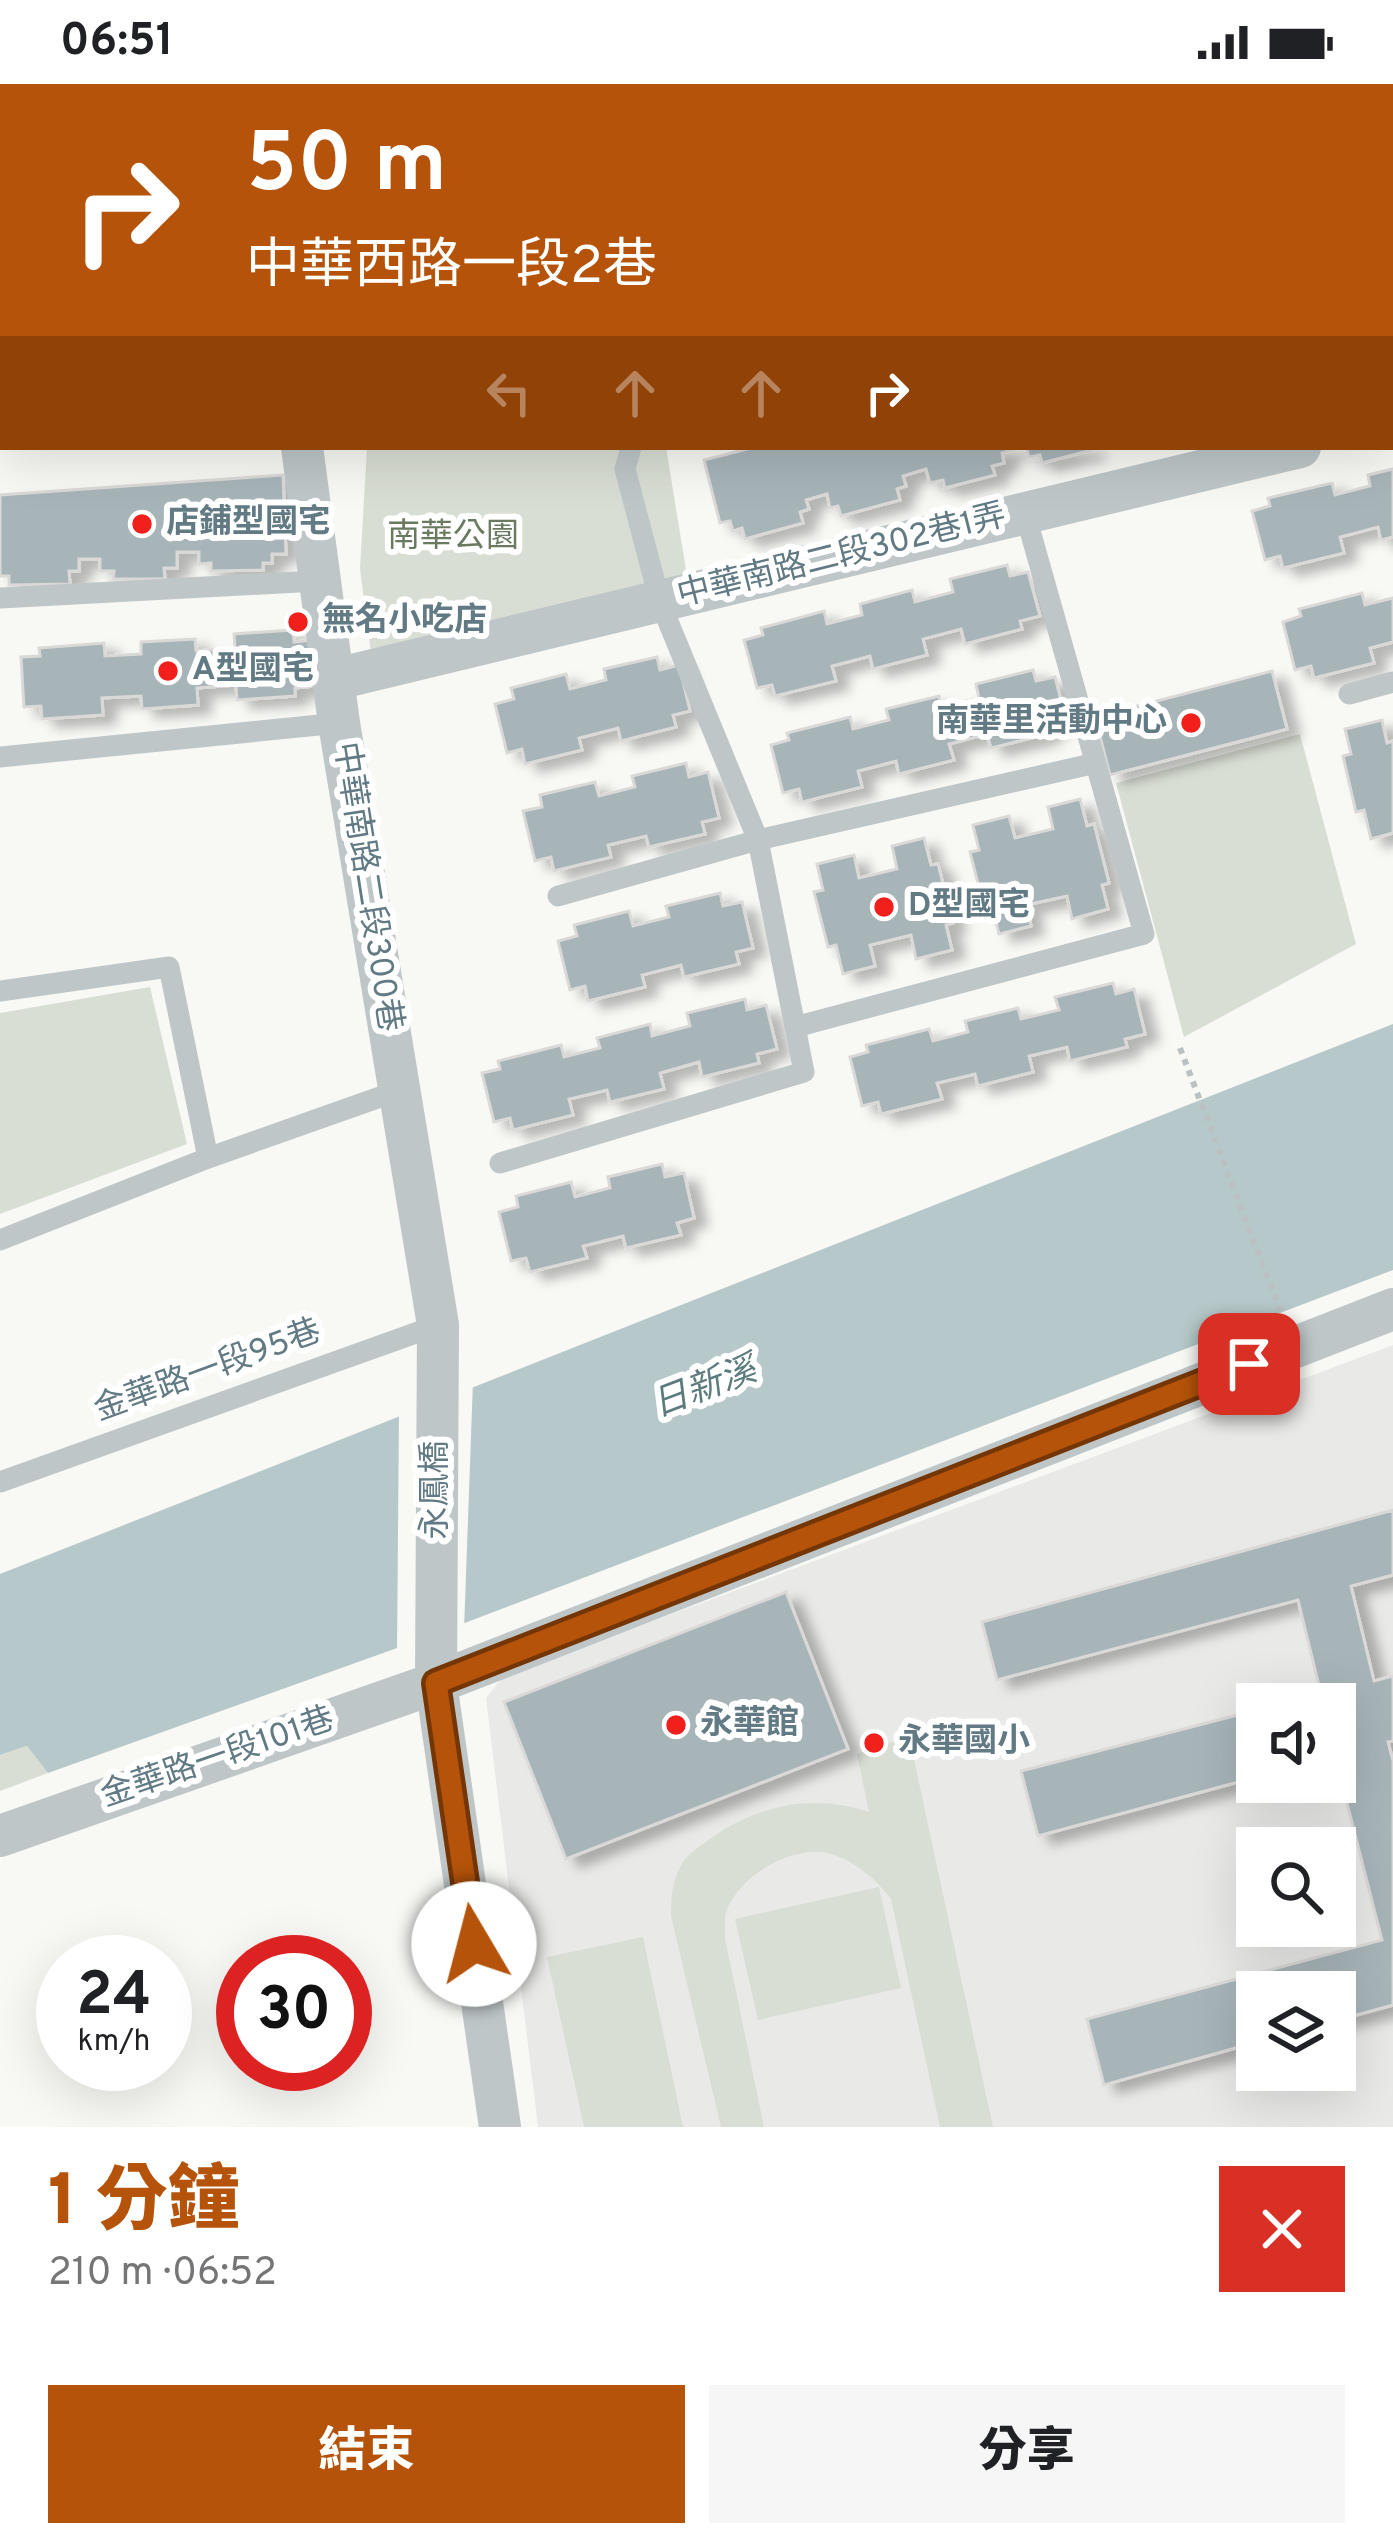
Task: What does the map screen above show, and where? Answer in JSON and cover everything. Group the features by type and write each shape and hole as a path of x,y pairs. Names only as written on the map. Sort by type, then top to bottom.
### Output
{"street":[{"name":"中華南路二段300巷","path":"302,450 332,680 438,1325"},
{"name":"中華南路二段302巷1弄","path":"332,680 1287,450"},
{"name":"金華路一段101巷","path":"0,1836 1393,1309"},
{"name":"永鳳橋","path":"438,1325 437,1669 500,2127"}],"lane":[{"path":"500,1163 804,1072 758,841 660,602 625,469 630,450"},
{"path":"795,1027 1144,934 1025,512"},
{"path":"0,598 317,581"},
{"path":"1349,694 1393,682"},
{"path":"0,757 339,723"},
{"path":"558,896 758,841 1096,763"},
{"path":"0,992 169,967 208,1158"},
{"path":"0,1240 208,1158 400,1090"},
{"name":"金華路一段95巷","path":"0,1482 438,1325"}],"path":[{"path":"1180,1048 1282,1315"}],"shaded area":[{"name":"永華國小","path":"1393,1345 1393,2127 538,2127 486,1698 503,1677"}],"green space":[{"name":"南華公園","path":"367,450 666,450 687,576 371,653 360,569"},
{"path":"1300,734 1356,944 1184,1037 1116,783"},
{"path":"150,987 187,1144 0,1214 0,1013"},
{"path":"909,1736 993,2127 940,2127 891,1899 857,1866 816,1852 770,1865 744,1884 727,1909 725,1938 764,2127 721,2127 671,1916 679,1868 711,1838 767,1810 828,1803 869,1812 857,1754"},
{"path":"27,1746 48,1773 0,1791 0,1755"},
{"path":"879,1887 901,1988 758,2020 735,1919"},
{"path":"643,1937 683,2127 584,2127 547,1957"}],"water":[{"name":"日新溪","path":"1393,1024 1393,1270 425,1638 48,1773 27,1746 0,1755 0,1574"}],"pier":[{"path":"473,1381 464,1630 397,1655 399,1410"}],"building":[{"path":"743,450 1012,450 1002,453 1004,463 992,466 995,475 945,488 943,480 930,483 926,469 903,476 906,486 897,489 900,500 841,516 838,506 830,508 827,494 806,500 809,509 800,512 803,523 745,539 742,528 733,531 730,521 720,523 704,460"},
{"path":"1027,450 1092,450 1042,463 1040,455 1029,457"},
{"path":"1393,469 1393,537 1381,540 1378,527 1340,537 1344,553 1283,568 1280,556 1265,560 1252,511 1270,506 1268,498 1332,483 1335,495 1370,486 1368,475"},
{"name":"店鋪型國宅","path":"283,475 286,554 272,554 272,563 263,563 263,570 211,571 211,563 199,564 199,552 177,552 177,568 164,568 165,579 113,579 114,571 100,571 100,559 79,559 79,571 69,571 70,584 9,585 9,576 0,576 0,495"},
{"path":"1007,565 1010,576 1028,572 1040,616 1020,621 1022,629 965,644 961,629 923,639 927,655 873,669 870,656 832,666 836,681 775,696 772,685 757,688 744,640 763,635 761,628 824,611 827,624 862,615 860,604 912,590 915,602 953,592 950,579"},
{"path":"1362,593 1365,605 1393,598 1393,642 1370,648 1374,663 1314,678 1311,666 1295,670 1283,622 1301,616 1299,609"},
{"name":"A型國宅","path":"293,630 294,642 313,640 316,686 295,688 295,696 237,700 236,685 197,688 198,705 142,709 141,696 102,698 103,715 42,719 41,706 24,707 21,657 40,656 39,648 104,643 105,656 141,654 141,642 195,639 196,651 235,648 234,634"},
{"path":"657,657 660,670 679,665 690,711 673,715 676,727 621,741 618,728 579,738 582,750 525,764 522,749 507,753 495,704 514,699 511,688 566,674 570,689 606,680 604,669"},
{"path":"1033,670 1036,681 1055,677 1066,721 1046,726 1048,734 991,748 987,734 949,744 954,760 899,774 896,761 858,771 862,787 802,802 799,789 783,793 771,745 789,740 787,733 850,717 853,729 889,720 886,709 939,696 941,707 979,698 976,684"},
{"name":"南華里活動中心","path":"1272,671 1287,729 1110,775 1095,717"},
{"path":"1382,720 1387,743 1393,741 1393,833 1371,839 1364,810 1356,812 1343,756 1351,754 1345,729"},
{"path":"686,763 689,777 708,772 719,818 702,822 705,834 649,847 646,836 608,845 611,857 554,871 551,857 535,861 523,811 542,807 540,795 595,782 599,796 635,787 632,776"},
{"name":"D型國宅","path":"1080,799 1087,826 1094,824 1109,883 1102,885 1108,909 1072,919 1067,896 1026,905 1031,926 999,934 992,905 984,907 970,852 979,850 973,825 1009,816 1015,838 1053,829 1048,807"},
{"name":"D型國宅","path":"924,838 931,865 938,864 953,923 946,925 952,950 916,959 911,935 870,945 875,966 843,974 836,945 828,947 814,892 823,890 817,864 854,855 859,878 897,869 892,846"},
{"path":"720,893 723,906 742,902 753,948 736,952 739,964 684,977 681,965 642,975 645,987 588,1001 585,986 570,990 558,941 577,936 574,925 629,911 633,926 669,917 666,906"},
{"path":"1113,983 1116,994 1134,989 1145,1034 1125,1039 1127,1047 1070,1061 1067,1047 1029,1056 1033,1072 978,1086 975,1074 937,1083 942,1099 881,1114 878,1102 862,1106 850,1057 868,1052 866,1045 929,1029 933,1041 968,1032 965,1021 1018,1008 1021,1019 1059,1010 1055,997"},
{"path":"745,999 747,1010 766,1005 777,1049 757,1054 759,1063 702,1077 699,1062 660,1073 664,1089 610,1102 607,1090 569,1099 573,1115 513,1130 510,1118 494,1122 482,1073 500,1069 498,1061 561,1045 564,1057 600,1048 597,1038 650,1024 652,1036 690,1026 687,1013"},
{"path":"662,1164 665,1177 684,1173 694,1218 677,1223 681,1235 626,1248 623,1236 583,1246 587,1258 530,1272 526,1258 511,1261 499,1212 518,1207 516,1196 571,1182 575,1197 610,1188 608,1177"},
{"path":"1393,1510 1393,1575 1351,1586 1374,1681 1393,1676 1393,1741 1388,1742 1393,1761 1393,2005 1356,2015 1356,1971 1266,1971 1382,1940 1347,1803 1356,1803 1356,1683 1318,1683 1298,1600 997,1680 982,1622"},
{"name":"永華館","path":"786,1592 848,1749 566,1859 504,1702"},
{"path":"1236,1715 1236,1783 1038,1836 1021,1771"},
{"path":"1236,1979 1236,2048 1104,2085 1087,2019"}],"place":[{"name":"店鋪型國宅","path":"142,524"},
{"name":"無名小吃店","path":"298,622"},
{"name":"A型國宅","path":"168,671"},
{"name":"南華里活動中心","path":"1191,723"},
{"name":"D型國宅","path":"884,907"},
{"name":"永華館","path":"676,1725"},
{"name":"永華國小","path":"874,1743"}],"route":[{"path":"474,1944 436,1683 1249,1364"}]}
